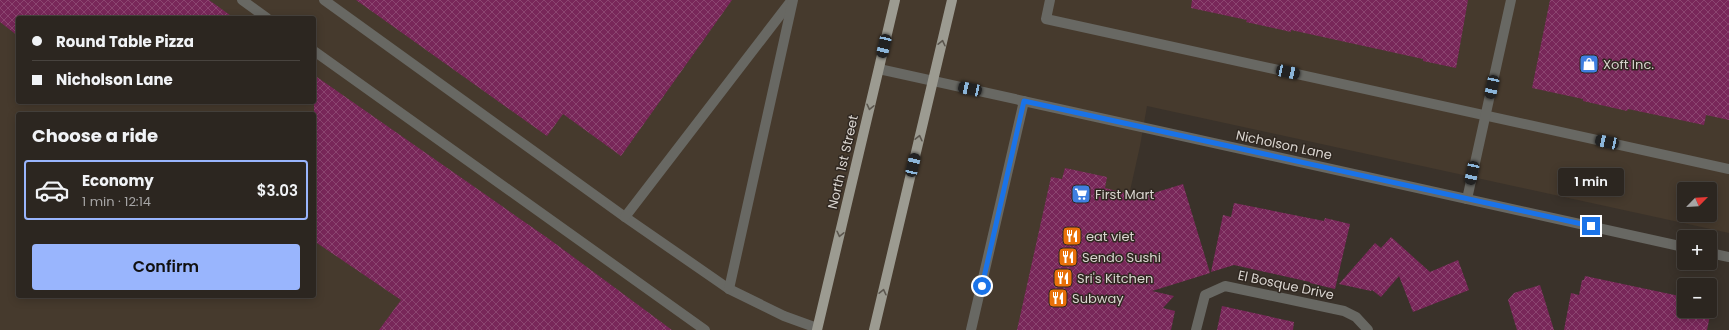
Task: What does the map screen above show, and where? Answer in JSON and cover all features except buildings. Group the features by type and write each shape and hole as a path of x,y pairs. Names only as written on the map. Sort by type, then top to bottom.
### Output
{"main road":[{"name":"North 1st Street","path":"817,329 896,0"},
{"path":"874,330 952,0"}],"street":[{"path":"242,0 264,16"},
{"path":"324,0 625,217 729,289 784,316 817,329"},
{"path":"625,217 792,0"},
{"path":"729,289 792,0"},
{"path":"1050,0 1046,19 1729,169"},
{"path":"1467,199 1511,0"},
{"path":"316,52 705,330"},
{"name":"Nicholson Lane","path":"879,69 1677,245"},
{"path":"971,330 1024,101"},
{"path":"1717,254 1729,257"},
{"name":"El Bosque Drive","path":"1196,330 1205,295 1225,286 1344,311 1356,317 1368,330"}],"shaded area":[{"path":"0,0 1729,0 1729,233 1679,222 1717,222 1717,182 1677,182 1677,222 1147,106 1140,146 1099,330 0,330"}],"place":[{"name":"Xoft Inc.","path":"1589,64"},
{"name":"First Mart","path":"1081,194"},
{"name":"eat viet","path":"1072,236"},
{"name":"Sendo Sushi","path":"1068,257"},
{"name":"Sri's Kitchen","path":"1063,278"},
{"name":"Subway","path":"1058,298"}],"route":[{"path":"982,286 1024,101 1591,226"}]}
